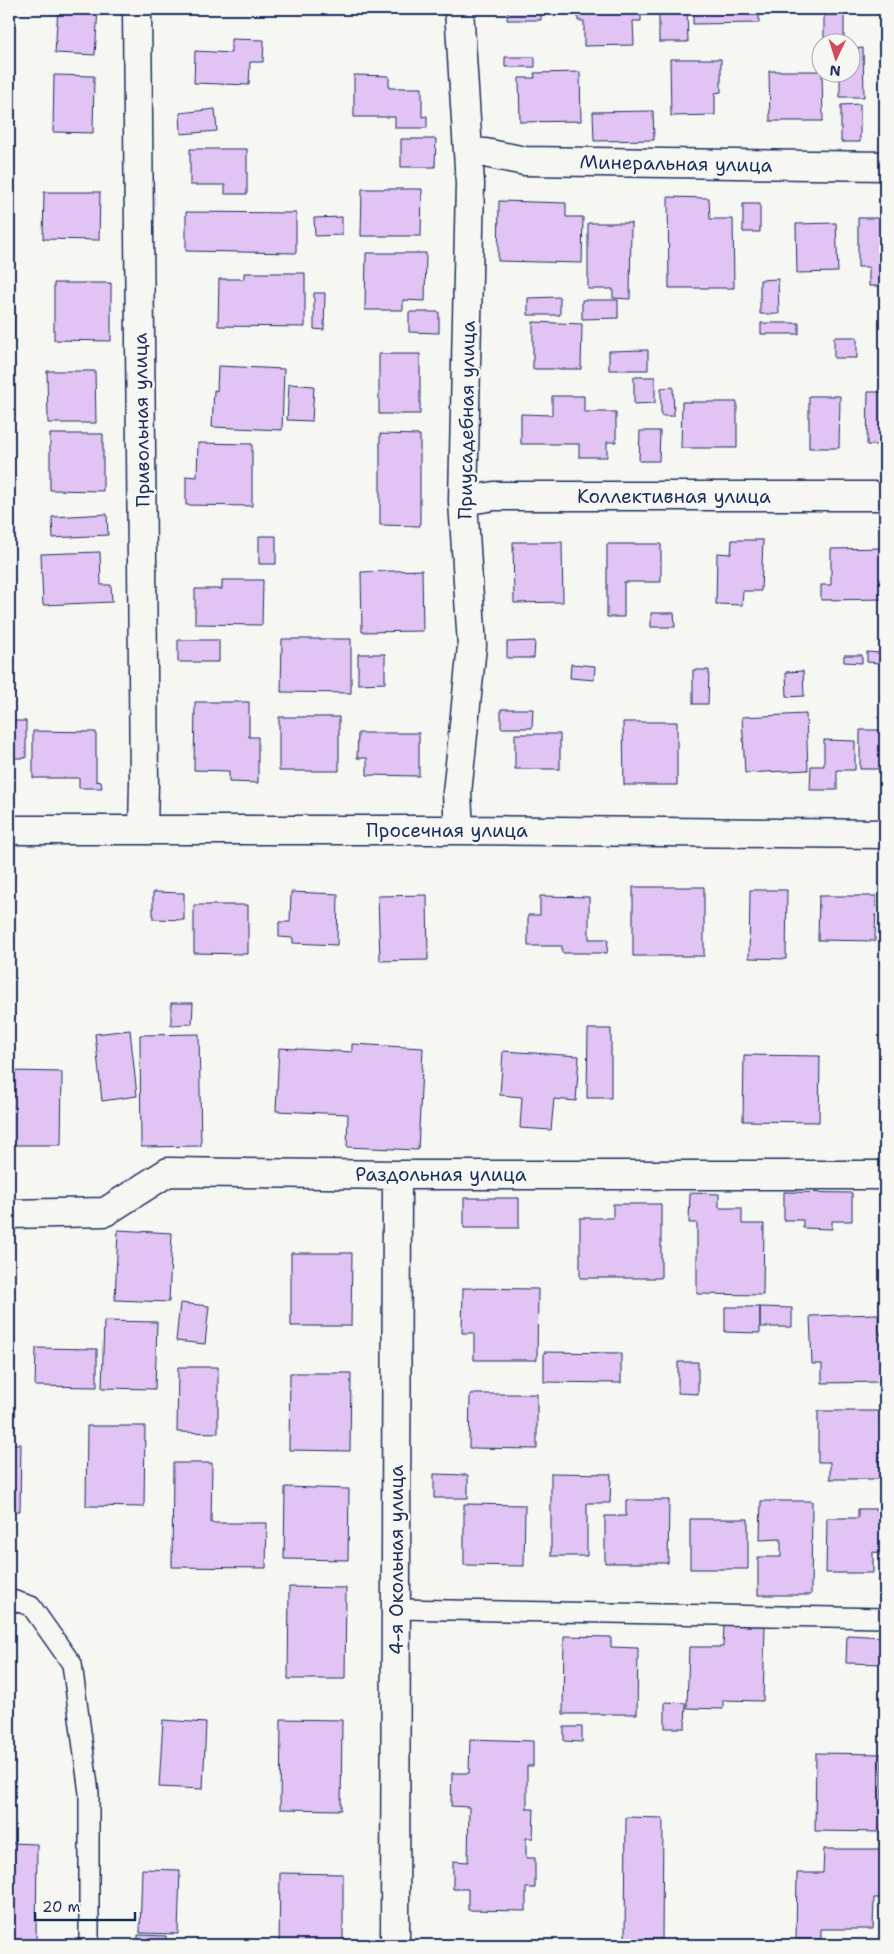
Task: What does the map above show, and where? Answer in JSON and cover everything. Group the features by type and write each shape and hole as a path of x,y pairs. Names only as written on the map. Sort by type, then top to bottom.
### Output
{"street":[{"name":"Привольная улица","path":"137,9 143,830"},
{"name":"Приусадебная улица","path":"459,830 457,793 472,646 463,501 470,184 460,9"},
{"name":"Минеральная улица","path":"468,152 485,153 525,161 885,166"},
{"name":"Коллективная улица","path":"463,501 494,496 885,496"},
{"name":"Просечная улица","path":"9,830 459,830 885,834"},
{"name":"Раздольная улица","path":"9,1214 105,1212 168,1172 397,1175 885,1175"},
{"name":"4-я Окольная улица","path":"395,1945 397,1175"}],"lane":[{"path":"9,1599 31,1606 72,1664 89,1793 88,1945"},
{"path":"396,1609 885,1618"}],"building":[{"path":"58,9 98,9 95,55 55,53"},
{"path":"508,9 541,9 541,20 507,20"},
{"path":"578,9 641,9 641,21 633,21 634,45 584,46 584,21 578,21"},
{"path":"693,9 759,9 759,23 693,24"},
{"path":"659,12 687,12 688,42 659,42"},
{"path":"824,15 844,15 844,32 824,32"},
{"path":"231,39 264,40 263,62 250,62 249,85 194,83 195,51 231,53"},
{"path":"862,48 864,97 840,97 840,82 862,82"},
{"path":"505,57 535,57 535,67 505,67"},
{"path":"670,59 721,59 721,92 715,93 715,115 671,116"},
{"path":"769,71 812,71 812,82 822,82 823,121 770,121"},
{"path":"580,72 581,121 520,122 519,78 535,78 534,73"},
{"path":"54,75 94,76 93,133 53,132"},
{"path":"354,75 389,76 389,88 422,88 422,117 427,116 427,128 395,128 395,117 354,117"},
{"path":"860,104 860,142 841,142 841,105"},
{"path":"215,109 217,131 181,134 180,113"},
{"path":"653,111 654,140 594,141 593,112"},
{"path":"401,139 436,139 435,167 401,167"},
{"path":"190,149 247,149 247,194 225,194 225,185 190,185"},
{"path":"362,189 422,189 421,236 361,236"},
{"path":"44,192 100,192 99,240 43,239"},
{"path":"668,197 709,198 710,219 733,219 734,288 669,288"},
{"path":"499,201 566,203 566,217 583,217 582,263 498,261"},
{"path":"743,204 760,204 760,232 743,232"},
{"path":"186,212 296,213 296,253 186,251"},
{"path":"342,217 342,235 315,236 314,218"},
{"path":"858,218 885,218 885,286 869,286 869,267 858,267"},
{"path":"588,223 631,223 630,299 613,298 613,289 588,289"},
{"path":"836,223 838,272 797,273 796,224"},
{"path":"366,253 426,253 425,301 403,300 403,310 365,310"},
{"path":"244,273 305,273 305,327 218,326 219,279 244,279"},
{"path":"778,279 779,314 760,314 760,280"},
{"path":"54,283 111,283 111,341 54,340"},
{"path":"314,293 325,293 324,330 314,329"},
{"path":"560,297 560,315 528,315 528,298"},
{"path":"582,300 618,300 618,318 582,319"},
{"path":"9,312 14,312 14,337 9,337"},
{"path":"409,312 439,312 439,333 409,332"},
{"path":"533,322 582,324 581,369 533,369"},
{"path":"761,323 799,323 799,334 761,334"},
{"path":"834,337 857,337 857,358 834,358"},
{"path":"648,350 648,370 609,370 609,351"},
{"path":"379,354 420,354 420,414 379,414"},
{"path":"218,366 284,369 282,430 212,427 214,390 217,391"},
{"path":"47,371 95,371 96,423 48,423"},
{"path":"634,377 655,377 655,403 634,404"},
{"path":"289,384 314,386 312,421 287,420"},
{"path":"673,387 674,416 661,416 661,388"},
{"path":"868,392 885,392 885,445 867,445"},
{"path":"552,396 584,396 584,412 616,412 616,442 607,442 607,457 579,457 579,444 521,444 521,414 552,415"},
{"path":"809,396 840,396 839,448 809,448"},
{"path":"682,402 737,402 737,448 681,448"},
{"path":"640,431 660,431 659,461 639,461"},
{"path":"50,434 103,434 103,491 50,490"},
{"path":"380,434 420,435 420,526 380,525"},
{"path":"198,443 252,444 252,506 186,505 186,476 197,477"},
{"path":"107,514 108,535 53,538 52,517"},
{"path":"259,536 276,536 276,564 259,564"},
{"path":"732,540 763,540 761,591 743,591 742,605 716,604 717,553 731,554"},
{"path":"513,542 562,542 563,602 514,603"},
{"path":"607,544 661,544 661,582 624,582 624,617 607,617"},
{"path":"885,548 885,599 821,600 821,585 831,585 831,549"},
{"path":"100,552 101,585 111,585 112,602 43,605 41,554"},
{"path":"422,570 423,631 362,632 361,572"},
{"path":"222,580 263,580 262,625 195,624 195,589 222,589"},
{"path":"651,613 674,613 675,627 651,627"},
{"path":"282,639 351,639 351,693 281,692"},
{"path":"178,640 219,640 219,662 178,662"},
{"path":"535,641 534,658 507,658 507,642"},
{"path":"867,652 880,653 879,663 867,662"},
{"path":"358,654 385,654 385,683 358,684"},
{"path":"844,655 862,655 862,663 844,662"},
{"path":"571,664 595,666 594,680 570,678"},
{"path":"693,670 709,670 708,704 693,704"},
{"path":"803,671 804,696 787,697 786,672"},
{"path":"195,702 249,702 249,737 258,737 258,783 229,782 229,771 194,770"},
{"path":"501,709 533,709 532,728 501,728"},
{"path":"806,714 808,770 745,773 742,717"},
{"path":"279,717 339,717 339,771 279,771"},
{"path":"9,721 26,721 26,758 9,758"},
{"path":"623,722 677,722 677,785 624,785"},
{"path":"860,730 885,730 885,769 860,769"},
{"path":"33,731 96,732 96,781 101,782 102,788 79,788 79,778 33,778"},
{"path":"358,733 419,733 419,776 367,775 367,758 357,758"},
{"path":"515,734 560,734 560,769 515,769"},
{"path":"824,740 855,741 855,770 837,770 837,790 810,790 811,766 824,766"},
{"path":"633,887 704,887 704,956 633,956"},
{"path":"750,890 787,890 786,959 749,958"},
{"path":"153,892 184,893 184,920 153,919"},
{"path":"291,892 338,894 337,945 293,943 293,938 279,937 279,922 290,922"},
{"path":"427,895 428,960 380,961 378,896"},
{"path":"540,896 589,897 589,939 608,939 607,953 562,953 562,946 528,946 528,915 540,915"},
{"path":"819,896 876,896 875,941 818,940"},
{"path":"194,905 248,905 248,954 194,953"},
{"path":"171,1003 193,1003 192,1024 171,1025"},
{"path":"588,1029 611,1029 611,1098 587,1098"},
{"path":"130,1030 137,1096 102,1101 95,1034"},
{"path":"199,1034 201,1146 141,1147 140,1035"},
{"path":"352,1044 423,1048 418,1150 347,1147 348,1114 276,1111 279,1048 352,1052"},
{"path":"503,1051 579,1056 576,1101 554,1099 551,1130 520,1128 522,1097 500,1095"},
{"path":"744,1055 820,1056 819,1122 743,1121"},
{"path":"9,1071 62,1072 61,1145 9,1145"},
{"path":"784,1192 852,1193 852,1221 832,1221 832,1229 803,1228 803,1220 784,1220"},
{"path":"690,1193 719,1194 719,1208 742,1208 742,1224 764,1224 763,1295 697,1294 697,1223 689,1223"},
{"path":"464,1198 519,1198 519,1228 464,1228"},
{"path":"613,1204 661,1204 661,1278 580,1278 580,1218 613,1218"},
{"path":"118,1230 172,1233 169,1302 115,1300"},
{"path":"291,1253 352,1253 351,1326 291,1326"},
{"path":"463,1288 538,1289 537,1360 474,1360 474,1333 462,1333"},
{"path":"180,1303 209,1306 205,1344 176,1341"},
{"path":"725,1307 760,1307 760,1333 725,1332"},
{"path":"760,1307 792,1308 792,1327 760,1327"},
{"path":"878,1314 879,1334 885,1334 885,1357 879,1357 880,1382 822,1383 822,1364 812,1364 810,1316"},
{"path":"104,1321 157,1322 155,1389 102,1388"},
{"path":"36,1348 97,1349 97,1387 35,1386"},
{"path":"544,1352 621,1353 621,1383 544,1382"},
{"path":"678,1362 698,1362 698,1394 678,1393"},
{"path":"178,1367 218,1367 218,1433 177,1432"},
{"path":"290,1373 351,1373 350,1451 289,1450"},
{"path":"470,1394 537,1394 537,1449 469,1448"},
{"path":"818,1411 880,1411 880,1419 885,1418 885,1457 879,1457 879,1479 830,1479 830,1462 818,1462"},
{"path":"87,1426 145,1426 144,1507 86,1506"},
{"path":"9,1444 21,1444 20,1511 9,1511"},
{"path":"173,1463 212,1463 211,1523 267,1523 266,1568 172,1567"},
{"path":"551,1473 611,1474 610,1503 587,1503 587,1556 551,1556"},
{"path":"434,1474 468,1475 468,1498 434,1498"},
{"path":"285,1487 349,1489 348,1560 284,1559"},
{"path":"626,1500 669,1500 668,1563 605,1563 605,1516 626,1516"},
{"path":"761,1501 812,1501 811,1595 758,1595 758,1557 781,1557 781,1539 760,1540"},
{"path":"464,1504 525,1505 524,1566 464,1565"},
{"path":"858,1509 885,1509 885,1553 873,1552 873,1573 826,1573 827,1518 858,1518"},
{"path":"690,1519 748,1519 748,1569 690,1569"},
{"path":"289,1587 346,1588 345,1679 288,1679"},
{"path":"724,1625 765,1626 763,1701 723,1700 723,1709 687,1708 689,1647 723,1647"},
{"path":"847,1635 885,1637 885,1664 846,1663"},
{"path":"564,1636 611,1637 611,1647 638,1648 637,1714 563,1714"},
{"path":"665,1702 686,1703 685,1728 665,1728"},
{"path":"281,1719 342,1720 341,1810 280,1809"},
{"path":"163,1720 206,1723 203,1789 159,1787"},
{"path":"564,1727 582,1727 582,1742 564,1741"},
{"path":"470,1739 533,1741 533,1766 527,1766 527,1809 534,1809 533,1838 526,1838 526,1858 535,1858 535,1888 526,1888 526,1911 468,1910 468,1889 453,1889 453,1861 468,1862 469,1807 451,1806 452,1773 469,1773"},
{"path":"816,1753 882,1754 882,1832 815,1831"},
{"path":"626,1817 663,1818 662,1939 625,1939"},
{"path":"9,1843 37,1844 36,1945 9,1945"},
{"path":"824,1849 885,1849 885,1898 874,1898 873,1929 821,1929 821,1939 796,1939 797,1873 823,1873"},
{"path":"142,1869 180,1870 178,1934 140,1933"},
{"path":"280,1873 343,1874 343,1945 279,1945"},
{"path":"138,1935 166,1936 166,1945 138,1945"}]}
